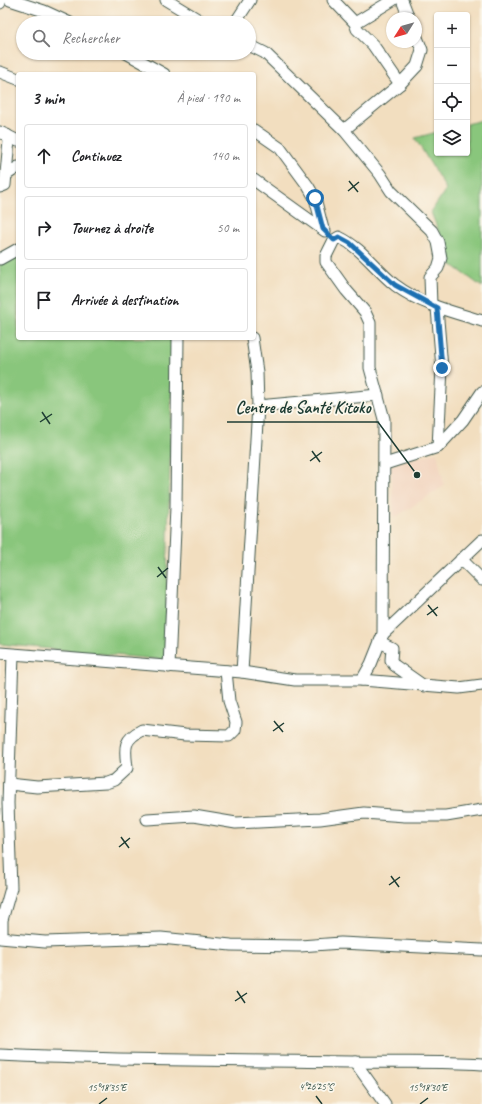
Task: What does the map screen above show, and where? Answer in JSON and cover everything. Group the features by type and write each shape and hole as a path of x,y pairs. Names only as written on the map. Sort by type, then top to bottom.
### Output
{"street":[{"path":"10,0 55,16"},
{"path":"44,11 49,0"},
{"path":"240,16 250,0"},
{"path":"333,0 356,23 357,29 373,45 400,84"},
{"path":"356,23 393,0"},
{"path":"402,0 407,12"},
{"path":"170,1 193,16"},
{"path":"344,130 400,84 417,66 422,50 421,48"},
{"path":"256,49 266,54 344,130 380,174 391,191 432,231 438,242 441,258 438,268 430,277 442,368 438,447"},
{"path":"139,60 160,72"},
{"path":"0,72 16,78"},
{"path":"256,131 280,148 308,186 315,198 323,229"},
{"path":"4,133 16,140"},
{"path":"0,187 5,186 9,140 4,133"},
{"path":"6,175 16,168"},
{"path":"256,181 323,229 334,240"},
{"path":"362,680 371,664 382,638 385,464 384,419 370,368 370,323 365,312 346,290 326,262 326,256 334,240 339,237 350,243 395,285 434,307 482,320"},
{"path":"0,259 16,250"},
{"path":"169,667 177,492 178,340"},
{"path":"242,672 258,406 257,372 252,340"},
{"path":"385,464 438,447 463,420 482,392"},
{"path":"258,406 378,396"},
{"path":"382,638 482,540"},
{"path":"462,559 482,580"},
{"path":"382,638 392,648 392,660 394,665 424,686"},
{"path":"0,653 242,672 295,680 362,680 460,688 482,685"},
{"path":"13,655 9,784 5,828 11,888 2,920 2,932 0,936 45,942 161,938 231,945 300,946 341,943 482,950"},
{"path":"9,784 37,787 106,783 114,780 127,768 125,746 135,734 142,730 185,735 229,736 235,730 236,722 229,701 226,671"},
{"path":"147,819 194,816 236,823 320,819 364,813 405,816 446,816 482,810"},
{"path":"0,1055 91,1060 355,1062 440,1061 482,1064"},
{"path":"355,1062 386,1104"}],"shaded area":[{"path":"437,452 444,486 394,518 391,465"}],"green space":[{"path":"482,120 482,287 451,264 431,212 446,189 415,138 434,133 434,156 470,156 470,123"},
{"path":"16,257 16,340 173,340 165,660 0,644 0,262"}],"place":[{"name":"Centre de Santé Kitoko","path":"417,475"}],"route":[{"path":"315,198 323,229 334,240 339,237 350,243 368,258 395,285 437,308 442,368"}]}
